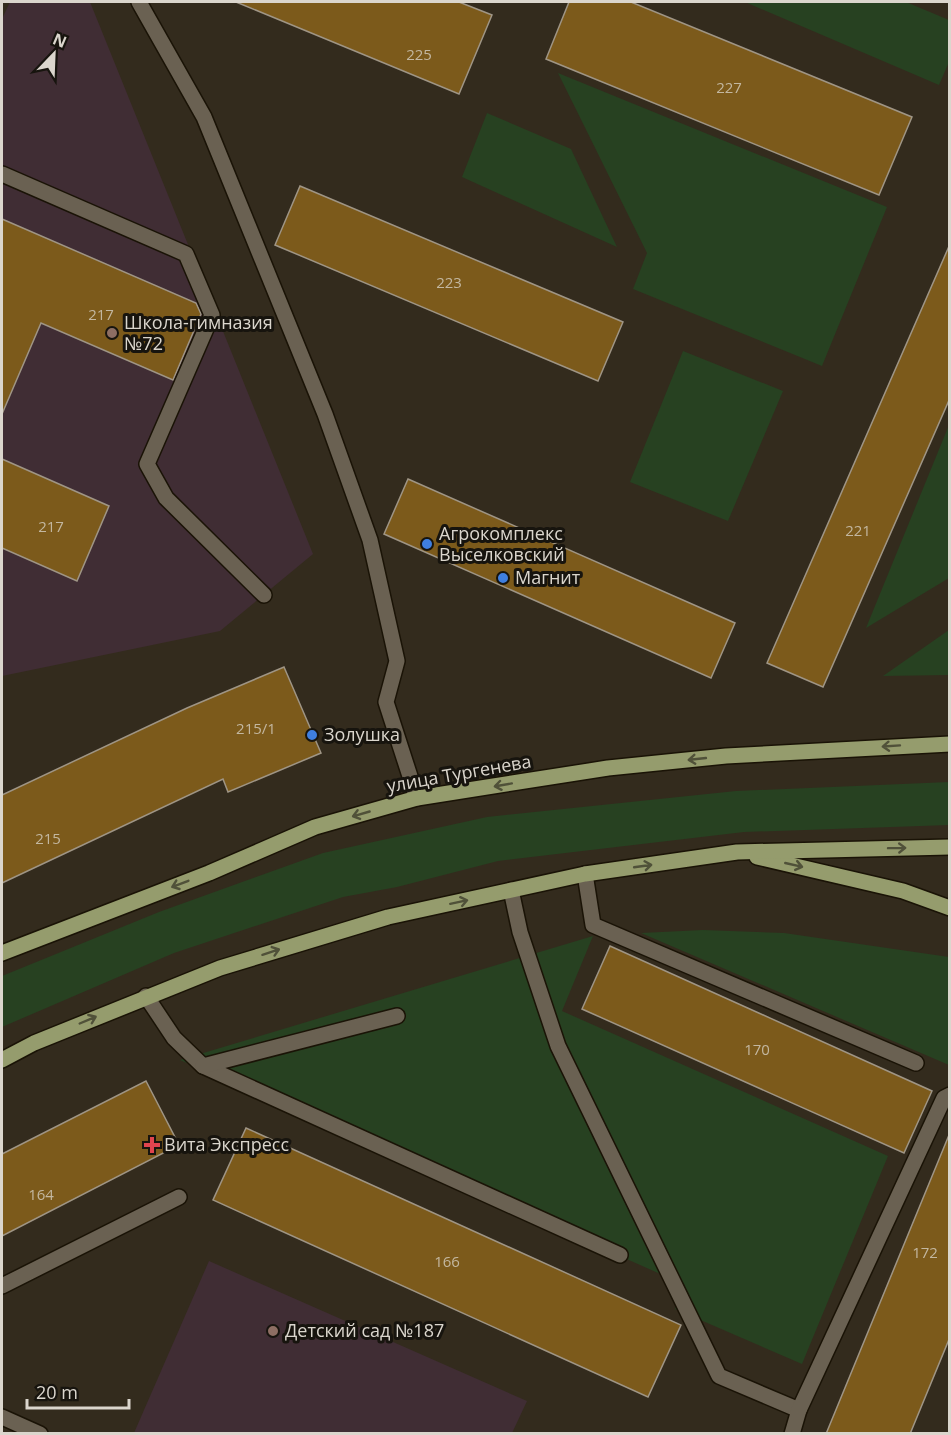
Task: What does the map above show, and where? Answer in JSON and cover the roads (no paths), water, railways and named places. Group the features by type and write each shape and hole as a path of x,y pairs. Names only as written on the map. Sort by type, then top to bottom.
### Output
{"main road":[{"name":"улица Тургенева","path":"2,953 208,873 315,827 417,798 632,765 726,756 950,744"},
{"path":"2,1060 34,1042 220,968 366,923 511,890 585,874 737,852 950,847"},
{"path":"737,852 903,891 950,908"}],"lane":[{"path":"139,2 204,117 325,414 370,540 397,661 386,702 417,798"},
{"path":"2,174 186,254 212,315 147,464 166,498 264,595"},
{"path":"585,874 593,925 916,1063"},
{"path":"511,890 520,932 558,1046 718,1376 799,1410"},
{"path":"146,996 174,1038 203,1066 620,1255"},
{"path":"203,1066 397,1016"},
{"path":"792,1434 799,1410 944,1098 950,1095"},
{"path":"2,1286 179,1197"},
{"path":"2,1417 40,1434"}],"place":[{"name":"Школа-гимназия №72","path":"112,333"},
{"name":"Агрокомплекс Выселковский","path":"427,544"},
{"name":"Магнит","path":"503,578"},
{"name":"Золушка","path":"312,735"},
{"name":"Вита Экспресс","path":"152,1145"},
{"name":"Детский сад №187","path":"273,1331"}]}
